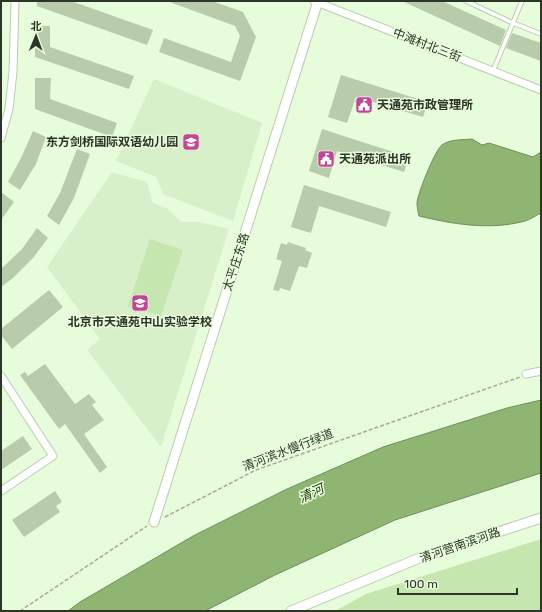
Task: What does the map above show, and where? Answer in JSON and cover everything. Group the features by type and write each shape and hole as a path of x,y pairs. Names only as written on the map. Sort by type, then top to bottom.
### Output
{"street":[{"path":"1,138 9,108 13,72 15,1"},
{"name":"中滩村北三街","path":"317,1 541,90"},
{"name":"太平庄东路","path":"154,522 317,1"},
{"path":"526,374 541,370"},
{"path":"1,376 53,456 1,492"},
{"name":"清河营南滨河路","path":"291,611 422,557 541,518"}],"lane":[{"path":"466,1 513,23 541,34"},
{"path":"493,71 522,1"}],"path":[{"name":"清河滨水慢行绿道","path":"20,611 154,522 256,470 526,374"}],"shaded area":[{"name":"东方剑桥国际双语幼儿园","path":"154,79 262,123 233,221 163,194 156,177 116,161"},
{"name":"北京市天通苑中山实验学校","path":"112,172 147,182 153,203 168,209 181,222 199,222 229,229 161,447 87,350 100,339 47,267"},
{"path":"150,239 183,250 161,316 128,306"},
{"path":"541,539 541,611 335,611 366,594"}],"water":[{"path":"472,139 482,145 489,143 533,157 541,152 541,213 529,220 496,226 457,224 419,216 417,205 420,191 439,149 445,143 456,140"},
{"name":"清河","path":"541,400 541,473 395,520 275,575 205,611 68,611 80,602 193,536 287,489 383,447 507,408"}],"building":[{"path":"37,1 71,1 153,30 147,45 37,6"},
{"path":"167,1 212,1 243,12 256,37 240,81 159,52 164,38 231,62 240,36 235,26"},
{"path":"402,1 442,1 506,30 500,46"},
{"path":"35,26 50,26 50,47 134,76 129,89 35,57"},
{"path":"512,33 541,43 541,61 506,48"},
{"path":"341,75 428,102 423,117 356,97 347,123 328,117"},
{"path":"35,78 51,78 50,99 117,123 112,137 35,109"},
{"path":"322,129 409,157 404,172 337,151 329,178 309,171"},
{"path":"33,131 46,137 36,164 20,190 8,182"},
{"path":"77,149 90,154 74,198 59,225 47,216 60,193"},
{"path":"304,185 391,212 386,227 319,206 311,233 291,227"},
{"path":"1,192 14,202 1,220"},
{"path":"37,228 48,238 33,258 13,278 1,287 1,269 22,249"},
{"path":"288,242 306,248 305,250 312,253 307,268 299,266 290,291 280,288 279,291 273,290 282,261 276,259 281,243 287,245"},
{"path":"49,290 63,307 12,349 1,335 1,329"},
{"path":"45,364 75,404 89,394 96,402 92,405 104,420 84,434 107,467 100,473 65,424 59,429 20,375 25,372 28,376"},
{"path":"23,436 32,449 1,470 1,451"},
{"path":"55,491 62,502 56,506 60,512 24,537 12,520"}],"place":[{"name":"天通苑市政管理所","path":"364,105"},
{"name":"东方剑桥国际双语幼儿园","path":"191,142"},
{"name":"天通苑派出所","path":"326,159"},
{"name":"北京市天通苑中山实验学校","path":"140,303"}]}
